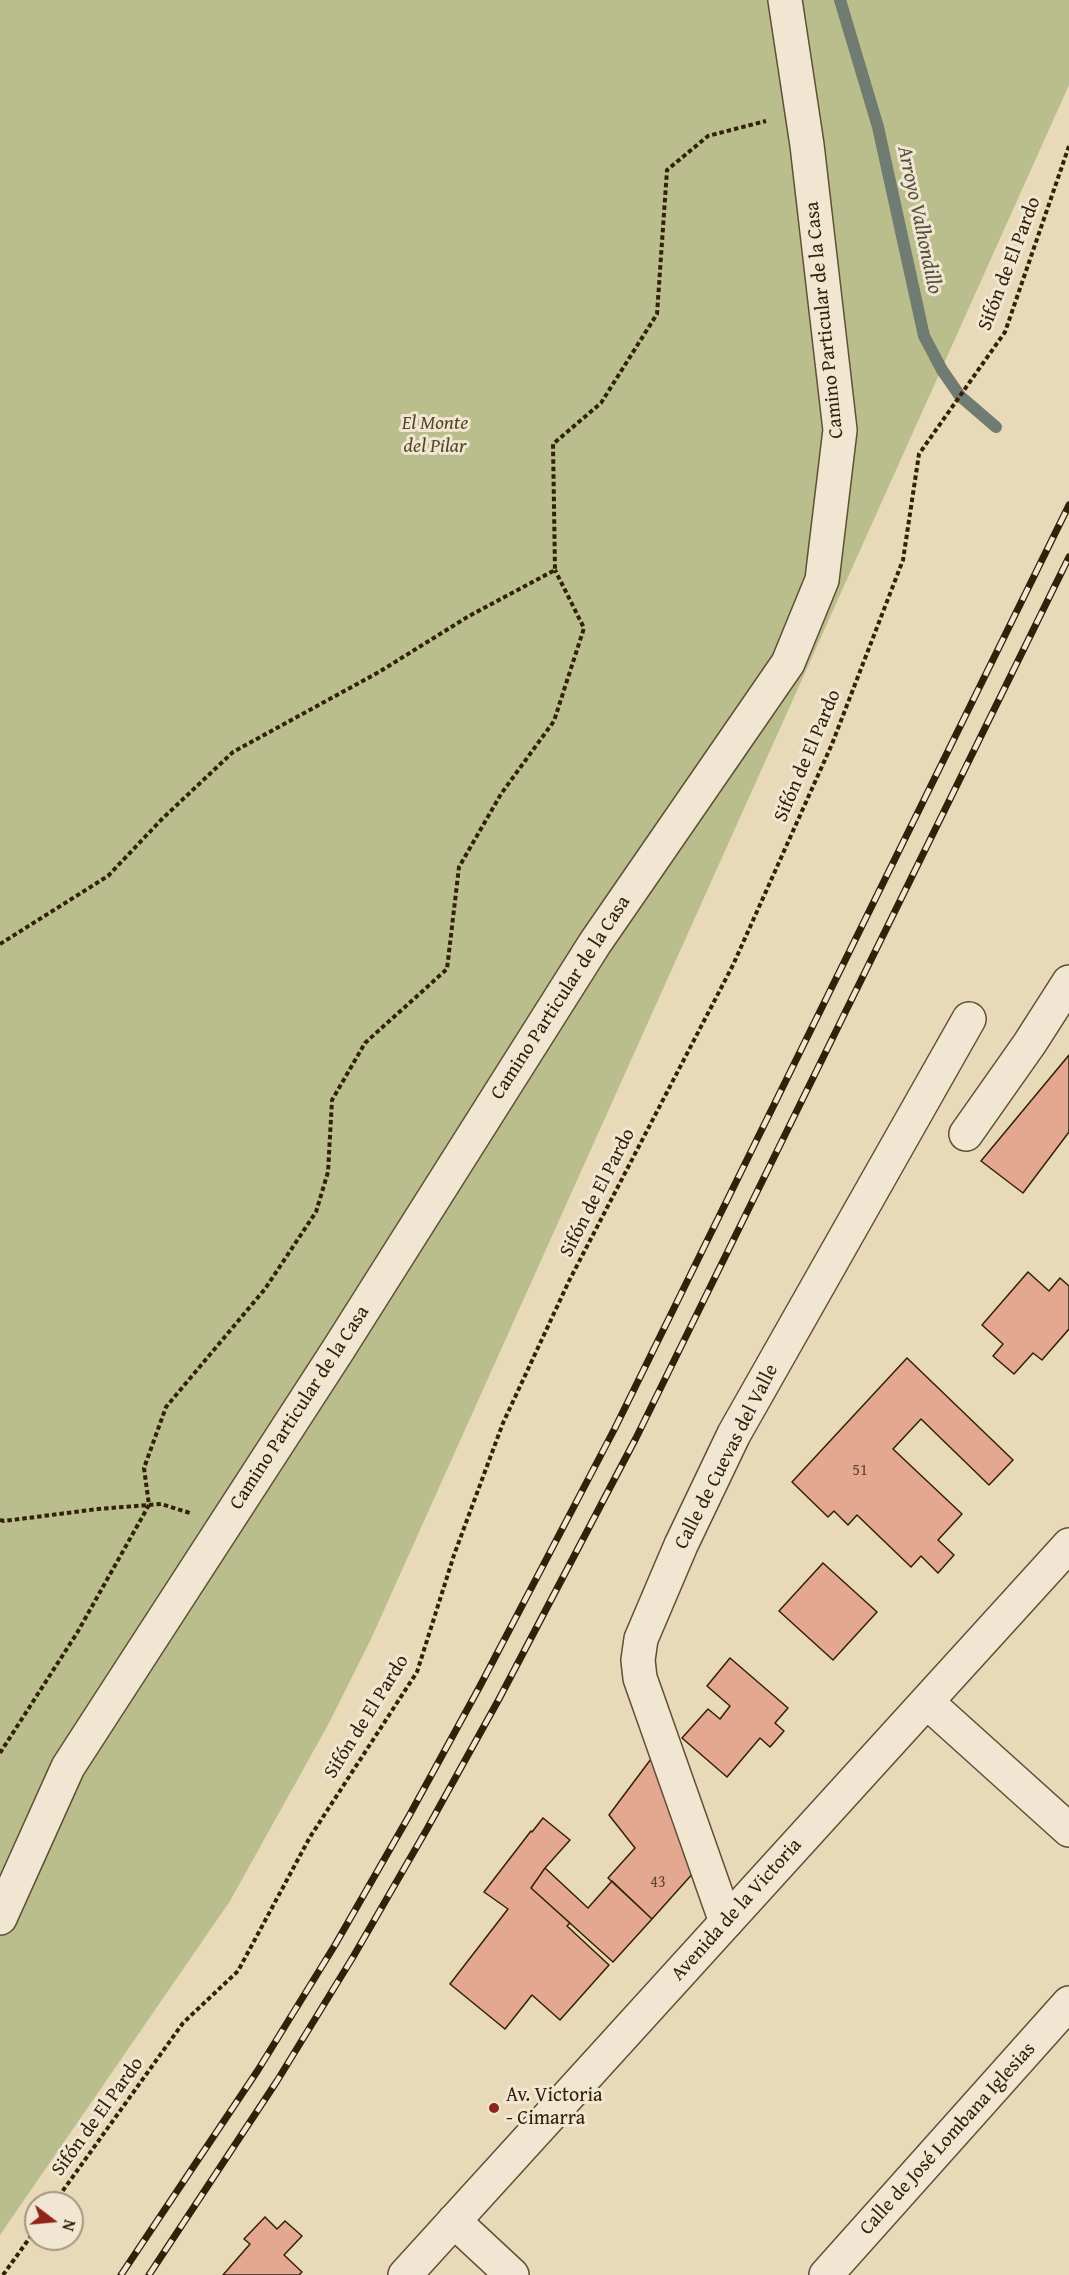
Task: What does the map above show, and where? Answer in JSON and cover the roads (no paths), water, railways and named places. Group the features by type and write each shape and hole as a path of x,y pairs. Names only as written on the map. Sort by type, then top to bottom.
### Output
{"street":[{"name":"Camino Particular de la Casa","path":"0,1918 68,1767 338,1350 595,943 788,663 822,580 840,430 807,145 785,0"},
{"path":"966,1134 1030,1043 1069,981"},
{"name":"Calle de Cuevas del Valle","path":"726,1922 640,1677 638,1660 641,1639 681,1545 734,1434 969,1019"},
{"name":"Avenida de la Victoria","path":"405,2275 1069,1545"},
{"path":"927,1702 1069,1830"},
{"name":"Calle de José Lombana Iglesias","path":"826,2275 1069,2003"},
{"path":"454,2221 512,2275"}],"waterway":[{"name":"Arroyo Valhondillo","path":"840,0 878,127 924,336 942,370 960,396 996,427"}],"railway":[{"path":"121,2275 258,2070 335,1945 480,1686 615,1428 1069,505"},
{"path":"149,2275 277,2081 353,1957 499,1699 636,1438 1069,557"}],"place":[{"name":"Av. Victoria - Cimarra","path":"494,2108"}],"park label":[{"name":"El Monte del Pilar","path":"435,436"}]}
